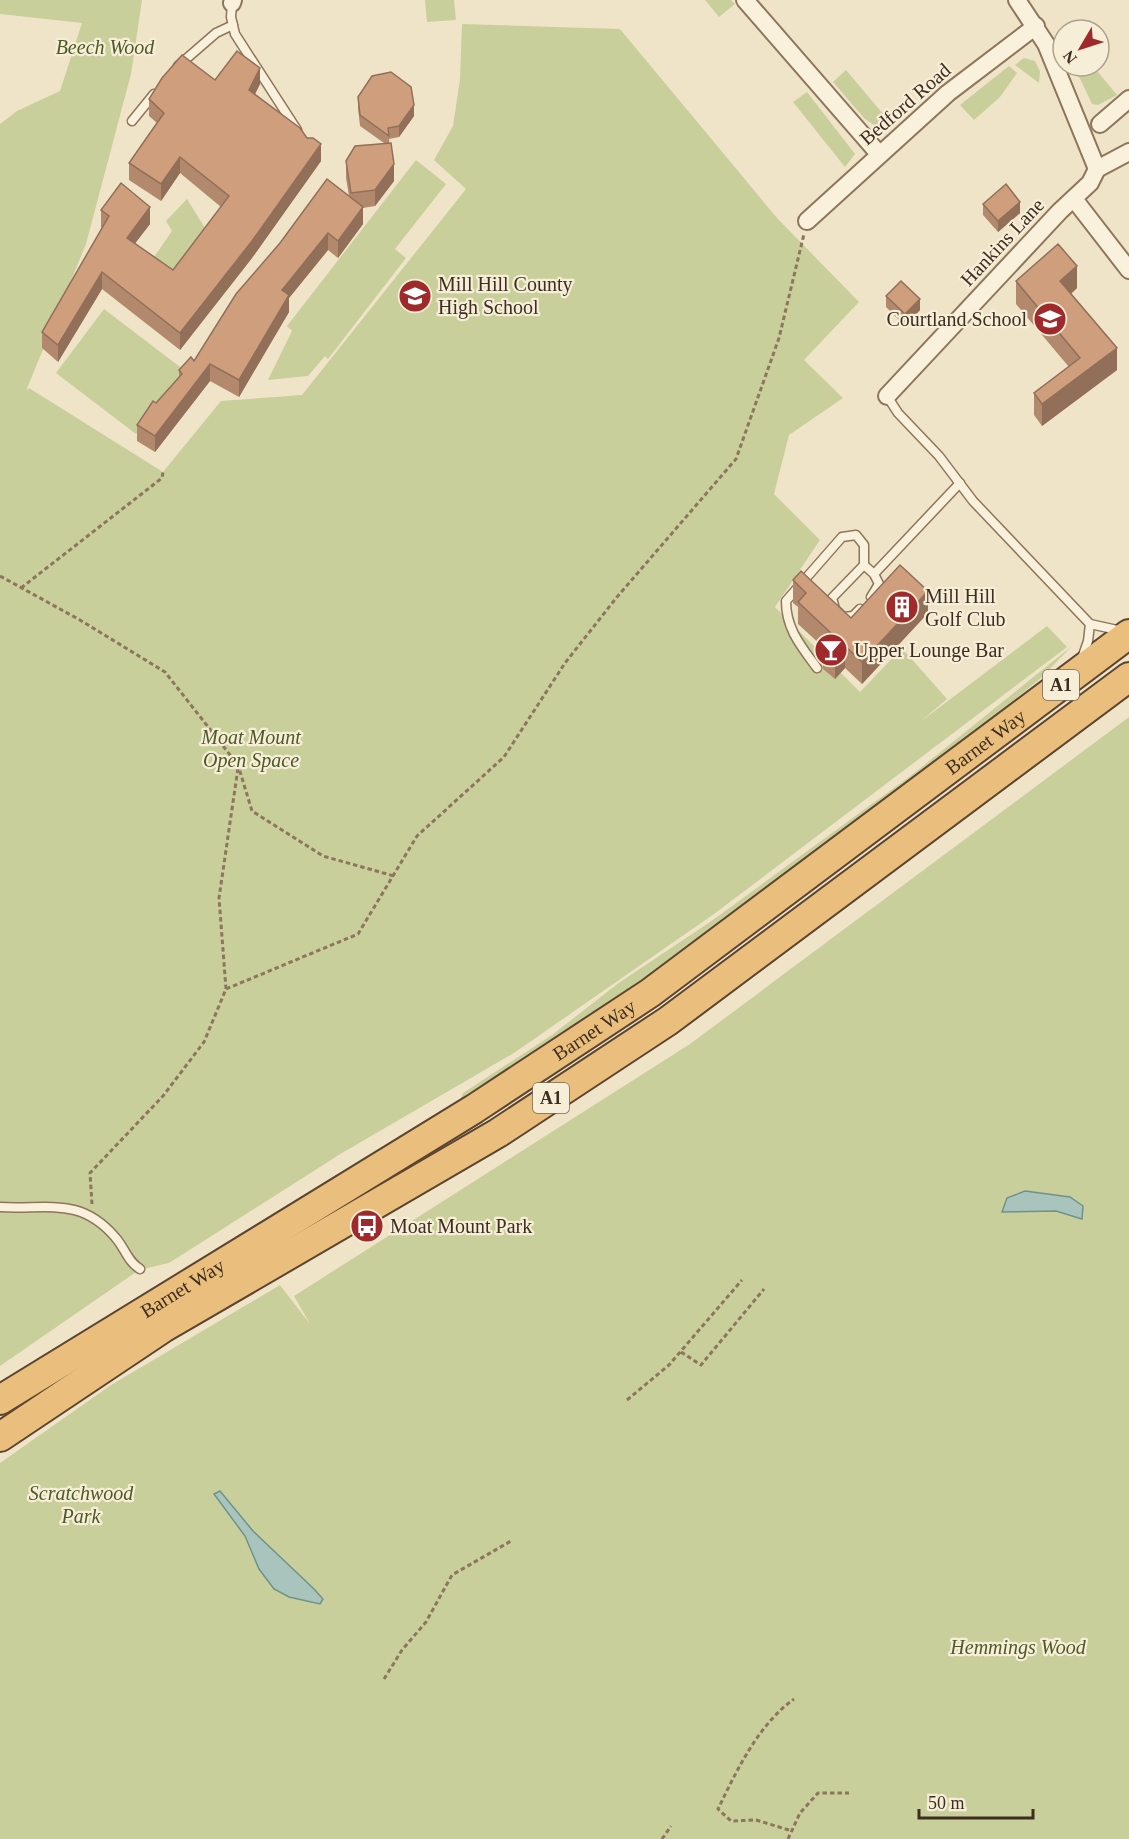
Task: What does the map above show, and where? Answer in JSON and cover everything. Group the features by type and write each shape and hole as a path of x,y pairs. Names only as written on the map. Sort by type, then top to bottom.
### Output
{"highway":[{"name":"Barnet Way","path":"0,1400 474,1109 650,993 1129,633"},
{"name":"Barnet Way","path":"0,1437 163,1328 498,1133 668,1021 1123,685"}],"street":[{"path":"745,0 879,154"},
{"path":"1017,0 1046,44 1098,169"},
{"name":"Bedford Road","path":"807,221 948,93 1036,26"},
{"path":"1100,124 1129,99"},
{"name":"Hankins Lane","path":"887,396 1090,183 1098,169 1129,152"},
{"path":"1074,199 1129,270"}],"lane":[{"path":"232,1 233,25 254,66 303,139"},
{"path":"172,71 216,33 233,25"},
{"path":"132,121 159,87"},
{"path":"887,396 898,413 939,456 974,501 1090,624 1129,633"},
{"path":"873,574 960,483"},
{"path":"817,668 792,634 786,615 786,601 842,537 856,535 864,545 864,565 832,598 835,609 843,617 854,616 877,591 879,584 864,565"},
{"path":"1075,674 1088,641 1090,624"},
{"path":"0,1207 66,1206 93,1216 116,1237 131,1263 140,1269"}],"path":[{"path":"226,989 358,934 417,836 504,757 564,663 617,597 736,459 779,338 807,221"},
{"path":"21,588 162,478 163,472"},
{"path":"0,576 165,672 238,765 252,812 323,856 394,876"},
{"path":"93,1216 90,1173 164,1096 204,1042 226,989 219,898 238,765"},
{"path":"627,1400 681,1352 742,1280"},
{"path":"681,1352 700,1365 764,1289"},
{"path":"384,1679 402,1650 426,1622 452,1575 511,1541"},
{"path":"789,1830 756,1820 731,1821 718,1809 734,1776 774,1714 794,1699"},
{"path":"788,1839 800,1813 818,1793 849,1793"},
{"path":"662,1839 671,1826"}],"green space":[{"name":"Moat Mount Open Space","path":"0,0 142,0 131,74 86,244 26,391 29,388 163,472 221,401 302,395 466,189 434,160 453,126 460,79 462,24 620,29 777,218 859,302 804,360 843,398 789,435 774,494 820,540 775,607 860,692 902,648 947,699 920,722 1047,626 1067,647 714,914 514,1053 342,1153 169,1263 139,1270 0,1366 0,124 17,111 60,91 82,23 0,14"},
{"path":"425,0 454,0 456,20 427,22"},
{"path":"705,0 731,0 735,4 719,17"},
{"path":"1024,58 1035,61 1040,71 1039,83 1015,65"},
{"path":"1009,66 1017,73 1000,97 974,120 960,105"},
{"path":"846,70 889,121 878,128 864,118 833,82"},
{"path":"1080,78 1103,78 1117,95 1098,105 1092,104"},
{"path":"807,92 855,154 845,167 793,102"},
{"name":"Mill Hill County High School","path":"416,160 446,184 395,249 406,258 328,359 325,356 308,376 268,380 292,331 287,326"},
{"path":"187,199 205,228 169,280 154,257 172,231 166,221"},
{"path":"104,309 184,370 136,434 56,373"},
{"path":"1072,646 1041,678 973,734 673,960 459,1104 463,1093 552,1035 620,982 710,922 913,774"},
{"path":"1129,717 1129,1839 0,1839 0,1463 111,1385 280,1285 310,1324 294,1296 690,1044"}],"water":[{"path":"1025,1191 1070,1197 1083,1206 1082,1219 1056,1211 1002,1212 1007,1198"},
{"path":"220,1491 253,1531 323,1599 320,1604 289,1597 274,1589 259,1569 245,1536 214,1494"}],"building":[{"path":"237,51 260,68 249,90 300,128 307,138 313,138 321,144 252,241 180,333 102,272 58,345 42,332 109,216 101,210 121,183 150,207 127,238 173,270 229,196 180,157 161,184 129,163 164,113 149,99 162,78 182,55 215,80"},
{"path":"391,72 411,87 414,105 399,126 388,128 389,136 360,115 358,97 372,76"},
{"path":"391,143 394,164 375,190 351,193 346,161 355,146"},
{"path":"327,179 363,207 338,241 328,233 282,290 289,295 239,380 210,364 155,436 137,425 153,401 156,403 182,374 179,370 191,357 194,361 236,294 280,243"},
{"path":"1006,184 1020,202 998,221 983,204"},
{"path":"1058,244 1077,266 1060,281 1117,348 1042,404 1034,393 1080,358 1016,281"},
{"path":"901,281 920,299 905,314 886,296"},
{"path":"900,565 928,591 862,662 845,646 835,657 823,646 833,635 798,602 806,593 793,580 801,571 851,618"}],"place":[{"name":"Mill Hill County High School","path":"415,296"},
{"name":"Courtland School","path":"1050,319"},
{"name":"Mill Hill Golf Club","path":"902,607"},
{"name":"Upper Lounge Bar","path":"831,650"},
{"name":"Moat Mount Park","path":"367,1226"}],"park label":[{"name":"Beech Wood","path":"105,47"},
{"name":"Scratchwood Park","path":"81,1504"},
{"name":"Hemmings Wood","path":"1018,1647"}]}
